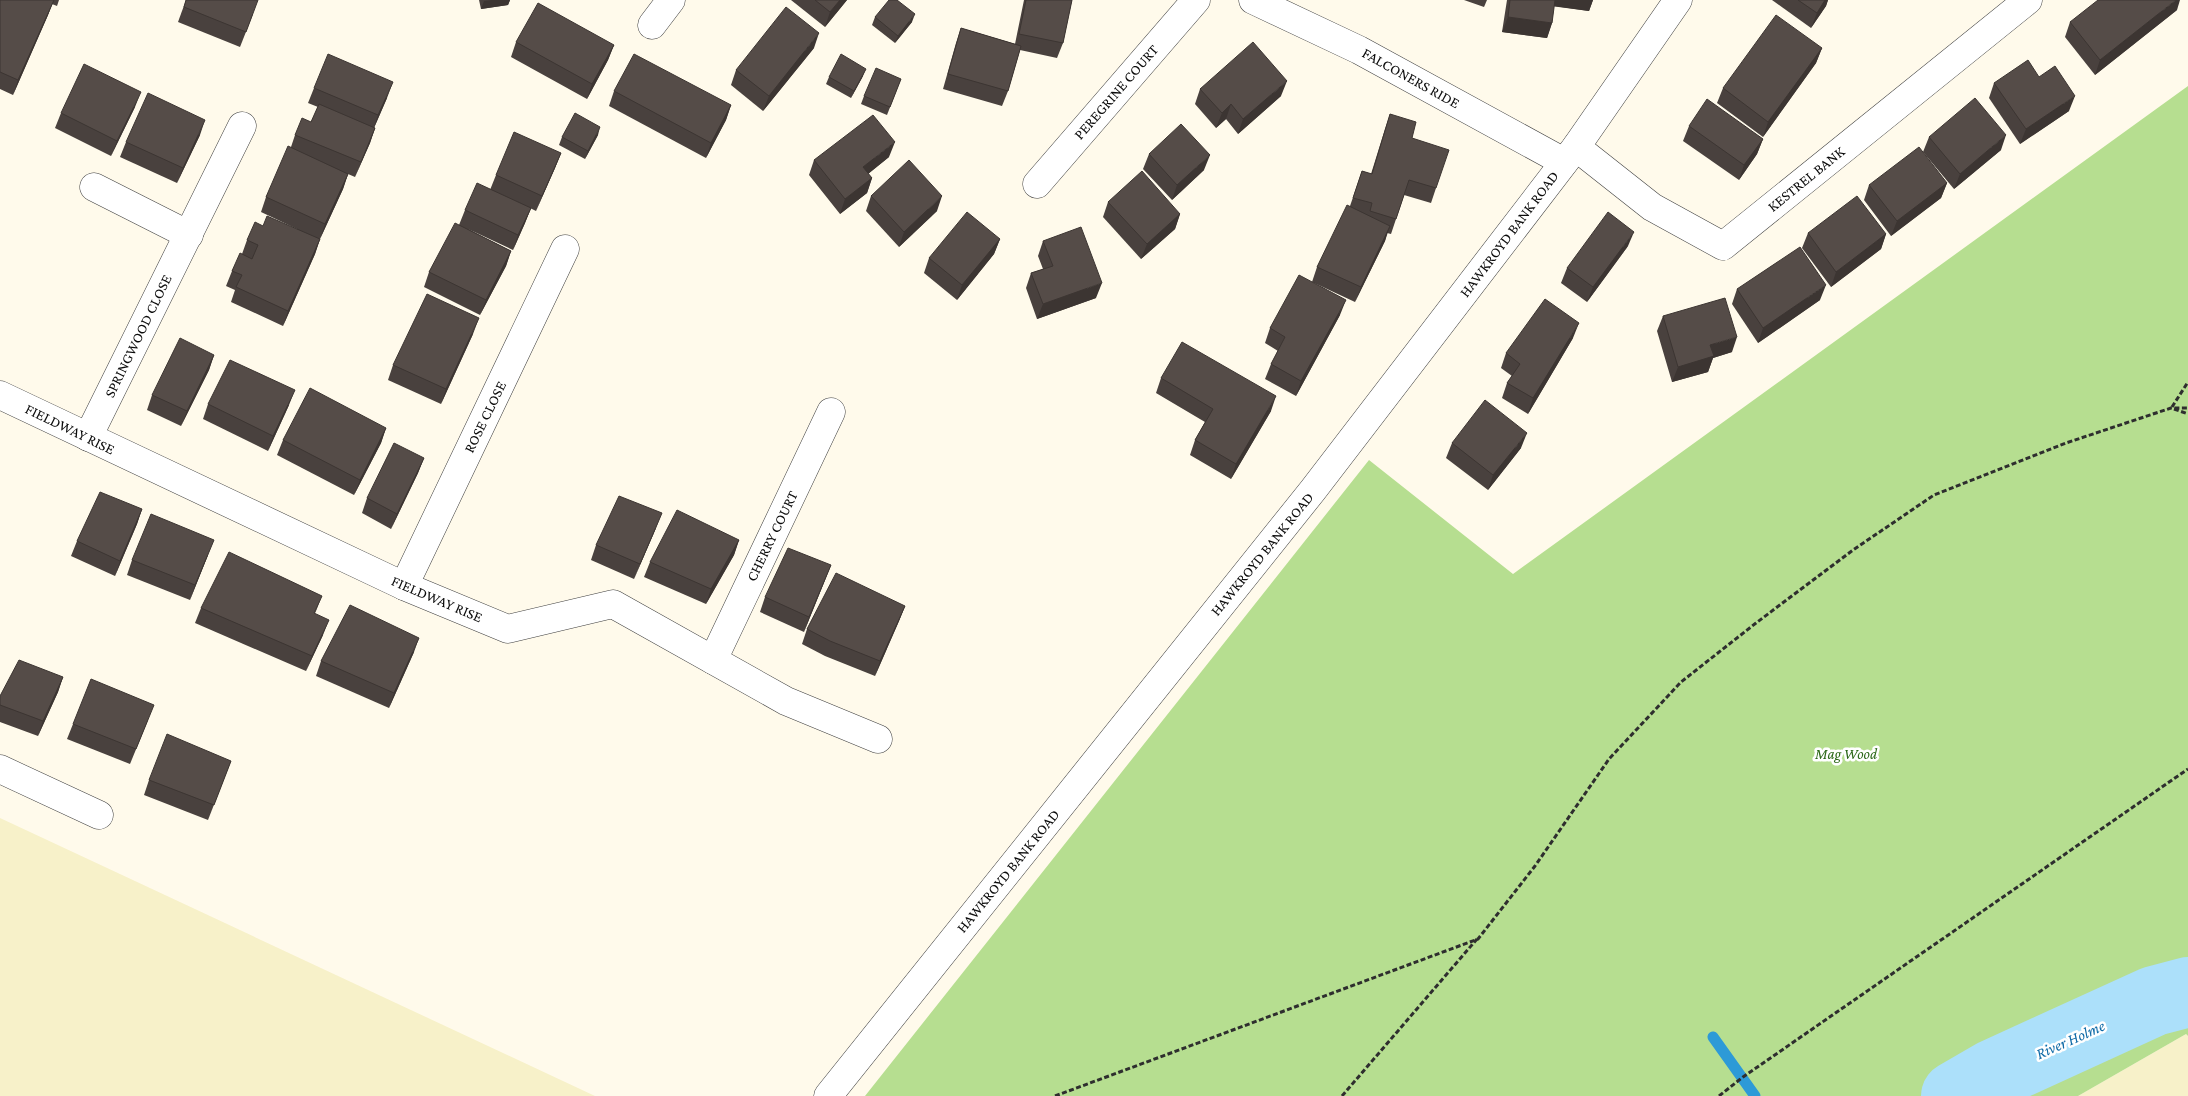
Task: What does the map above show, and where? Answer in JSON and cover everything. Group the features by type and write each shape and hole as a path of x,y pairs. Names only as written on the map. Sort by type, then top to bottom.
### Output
{"street":[{"path":"652,25 671,0"},
{"name":"PEREGRINE COURT","path":"1037,184 1196,0"},
{"name":"FALCONERS RIDE","path":"1254,0 1570,155"},
{"name":"HAWKROYD BANK ROAD","path":"828,1096 1313,490 1570,155 1678,0"},
{"name":"KESTREL BANK","path":"1570,155 1652,207 1722,246 2028,0"},
{"name":"SPRINGWOOD CLOSE","path":"88,437 242,126"},
{"path":"94,187 188,235"},
{"name":"ROSE CLOSE","path":"404,586 565,249"},
{"name":"FIELDWAY RISE","path":"0,395 404,586 508,629 613,604 786,701 878,739"},
{"name":"CHERRY COURT","path":"713,660 831,412"},
{"path":"0,769 99,815"}],"path":[{"path":"2172,408 2188,382"},
{"path":"2172,408 2188,414"},
{"path":"1342,1096 1478,939 1535,866 1609,759 1681,682 1853,550 1934,495 2066,443 2172,408 2188,408"},
{"path":"1719,1096 1743,1077 2188,769"},
{"path":"1055,1096 1478,939"}],"shaded area":[{"path":"0,818 595,1096 0,1096"},
{"path":"2186,1034 2188,1036 2188,1096 2078,1096"}],"green space":[{"name":"Mag Wood","path":"2188,86 2188,1036 2186,1034 2078,1096 865,1096 1369,460 1513,574"}],"building":[{"path":"0,0 54,0 18,80 0,72"},
{"path":"186,0 258,0 246,32 184,7"},
{"path":"815,0 840,0 830,12"},
{"path":"889,0 897,0 915,14 898,36 875,17"},
{"path":"1026,0 1072,0 1063,43 1019,34"},
{"path":"1510,0 1555,0 1552,23 1508,17"},
{"path":"1798,0 1825,0 1817,13"},
{"path":"2098,0 2176,0 2100,60 2070,22"},
{"path":"538,3 614,45 592,84 516,42"},
{"path":"786,7 819,33 769,96 736,70"},
{"path":"1776,15 1822,48 1768,122 1723,88"},
{"path":"961,28 1021,46 1008,91 948,74"},
{"path":"1253,42 1287,81 1243,119 1231,104 1222,113 1200,89"},
{"path":"328,54 393,82 378,115 314,88"},
{"path":"634,54 731,105 711,143 614,91"},
{"path":"841,54 866,69 854,91 829,77"},
{"path":"2028,60 2039,77 2055,66 2075,96 2026,129 1994,83"},
{"path":"84,64 141,92 117,141 61,113"},
{"path":"876,68 901,79 890,107 864,96"},
{"path":"148,93 205,120 183,168 126,142"},
{"path":"1975,98 2006,135 1960,174 1929,137"},
{"path":"1707,99 1763,139 1744,165 1689,126"},
{"path":"319,104 375,128 361,162 295,135 302,118 311,122"},
{"path":"575,113 600,127 588,151 562,137"},
{"path":"1390,114 1416,122 1412,138 1449,150 1436,188 1409,180 1396,219 1370,211 1372,203 1353,198 1362,171 1372,174"},
{"path":"873,115 895,142 863,167 872,178 845,199 814,160"},
{"path":"1181,124 1210,155 1177,185 1149,154"},
{"path":"514,132 561,153 542,196 496,175"},
{"path":"288,146 348,174 325,224 266,197"},
{"path":"1919,147 1947,183 1897,221 1869,185"},
{"path":"909,160 942,196 904,232 871,196"},
{"path":"1142,171 1180,214 1147,244 1108,202"},
{"path":"477,183 531,208 518,235 465,210"},
{"path":"1857,196 1886,234 1836,272 1808,233"},
{"path":"1347,205 1390,226 1361,287 1317,267"},
{"path":"967,212 1000,239 962,285 929,258"},
{"path":"1608,212 1634,232 1593,287 1567,268"},
{"path":"267,216 320,239 288,311 236,287 242,275 232,271 240,253 252,259 258,245 247,240 255,222 263,226"},
{"path":"455,223 511,251 486,300 429,272"},
{"path":"1081,227 1102,283 1043,304 1031,273 1053,266 1043,241"},
{"path":"1800,247 1826,285 1763,328 1737,289"},
{"path":"1299,275 1346,300 1301,381 1271,364 1285,337 1270,328"},
{"path":"427,294 479,318 446,389 393,365"},
{"path":"1725,298 1737,337 1710,345 1714,356 1678,367 1663,316"},
{"path":"1545,299 1579,323 1533,398 1507,383 1520,364 1506,353"},
{"path":"180,338 214,355 187,411 152,395"},
{"path":"1182,342 1276,396 1236,464 1195,440 1213,409 1161,378"},
{"path":"230,360 295,390 273,436 208,404"},
{"path":"310,388 386,428 360,480 283,440"},
{"path":"1485,400 1527,433 1493,475 1452,443"},
{"path":"394,443 424,458 397,514 367,498"},
{"path":"100,492 142,509 120,561 77,541"},
{"path":"619,496 662,513 640,564 596,545"},
{"path":"677,510 739,540 711,589 650,562"},
{"path":"151,514 214,540 195,585 132,560"},
{"path":"788,548 831,565 809,617 765,597"},
{"path":"229,552 322,596 314,613 329,620 312,656 201,608"},
{"path":"836,573 905,606 880,661 830,641 807,629"},
{"path":"350,605 419,638 394,693 321,661"},
{"path":"19,660 63,677 43,721 0,705 0,696"},
{"path":"91,679 154,705 136,749 73,724"},
{"path":"167,734 231,761 214,805 149,780"}],"waterway":[{"name":"River Holme","path":"1956,1096 1994,1074 2154,1001 2188,992"},
{"path":"1713,1037 1755,1096"}]}
